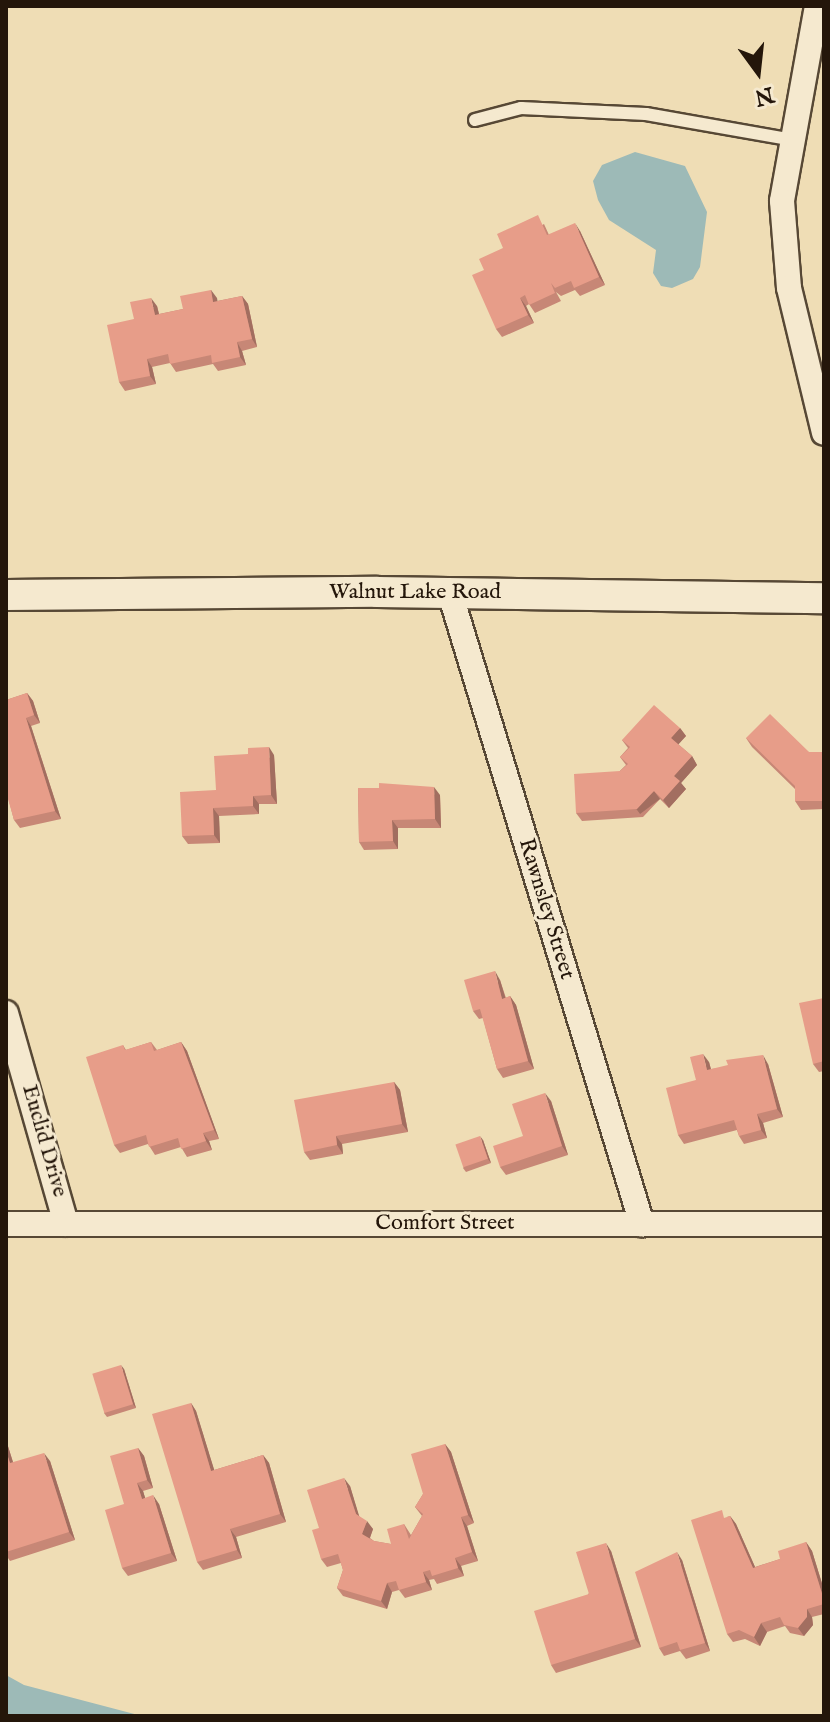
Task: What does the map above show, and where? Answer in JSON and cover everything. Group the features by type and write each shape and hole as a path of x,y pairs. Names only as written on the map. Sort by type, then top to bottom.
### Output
{"street":[{"path":"817,6 782,201 789,288 824,433"},
{"name":"Walnut Lake Road","path":"6,595 450,593 824,598"},
{"name":"Rawnsley Street","path":"450,593 642,1224"},
{"name":"Euclid Drive","path":"6,1013 66,1224"},
{"name":"Comfort Street","path":"6,1224 824,1224"}],"lane":[{"path":"475,120 521,108 646,114 793,140"}],"water":[{"path":"635,152 685,166 707,212 700,267 693,279 672,288 661,286 653,273 656,250 609,220 598,200 593,181 602,165"},
{"path":"6,1675 24,1685 142,1716 6,1716"}],"building":[{"path":"538,215 547,235 575,223 599,277 574,288 571,281 555,288 551,283 555,293 529,305 525,295 520,298 528,315 496,329 472,275 484,270 479,259 503,248 497,234"},
{"path":"211,290 213,302 242,296 252,339 237,342 240,357 212,363 211,355 170,364 168,354 147,359 150,376 119,382 107,325 134,319 130,302 151,298 155,315 183,309 180,296"},
{"path":"27,693 34,715 26,718 55,811 14,820 6,792 6,700"},
{"path":"654,705 680,728 671,738 692,756 674,776 680,781 663,800 654,791 637,809 576,813 574,774 620,771 628,764 620,757 630,747 622,740"},
{"path":"770,714 809,752 824,752 824,801 795,801 795,786 746,738"},
{"path":"269,747 271,795 253,796 253,806 213,808 214,835 182,836 180,792 216,790 214,756 248,754 248,748"},
{"path":"379,783 434,787 435,819 392,820 393,841 359,842 358,788 379,788"},
{"path":"495,971 502,999 510,996 528,1061 497,1069 480,1009 473,1011 464,980"},
{"path":"824,998 824,1061 813,1064 799,1003"},
{"path":"151,1042 154,1051 181,1042 214,1130 203,1133 206,1141 181,1149 178,1138 149,1147 146,1135 114,1145 86,1057 123,1045 125,1050"},
{"path":"703,1054 707,1070 728,1065 726,1060 763,1055 777,1109 757,1114 761,1130 739,1136 734,1120 678,1135 666,1088 696,1080 690,1057"},
{"path":"394,1082 402,1124 336,1136 337,1145 304,1152 294,1100"},
{"path":"545,1093 562,1146 500,1167 493,1146 523,1136 512,1104"},
{"path":"480,1136 488,1159 463,1167 455,1144"},
{"path":"121,1365 133,1404 104,1413 92,1374"},
{"path":"191,1403 211,1471 263,1455 280,1514 230,1529 237,1550 197,1562 152,1414"},
{"path":"445,1444 468,1515 461,1517 472,1552 455,1558 458,1568 432,1576 430,1570 423,1572 426,1582 399,1590 396,1581 387,1583 381,1601 337,1588 343,1570 338,1554 321,1559 312,1530 319,1528 307,1490 344,1478 356,1514 367,1521 362,1534 374,1541 391,1544 387,1529 404,1524 409,1539 423,1514 415,1507 423,1494 411,1454"},
{"path":"138,1448 147,1480 137,1483 142,1499 153,1495 171,1553 122,1568 105,1510 124,1504 110,1456"},
{"path":"6,1451 10,1463 44,1453 69,1532 6,1552"},
{"path":"722,1510 724,1518 730,1516 753,1568 780,1559 778,1551 806,1542 824,1604 807,1609 807,1617 798,1628 784,1625 780,1617 761,1623 754,1637 739,1630 727,1634 691,1520"},
{"path":"606,1543 635,1639 551,1665 534,1611 589,1594 576,1552"},
{"path":"677,1552 705,1643 680,1650 677,1642 659,1648 635,1572"}]}
